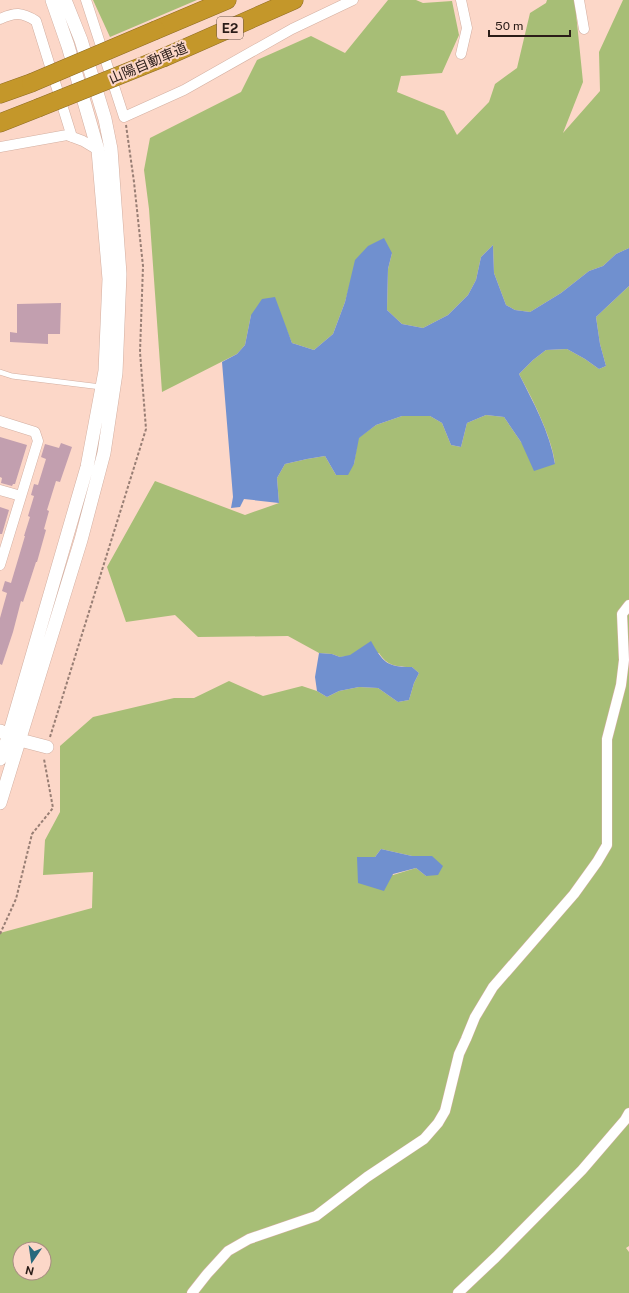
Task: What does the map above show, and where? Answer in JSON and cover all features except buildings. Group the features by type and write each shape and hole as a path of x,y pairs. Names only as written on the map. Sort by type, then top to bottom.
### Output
{"highway":[{"name":"山陽自動車道","path":"0,94 31,83 227,0"},
{"name":"山陽自動車道","path":"0,123 165,57 294,0"}],"street":[{"path":"0,803 10,735 87,467 105,371 109,279 98,150 68,46 52,0"},
{"path":"0,760 81,540 104,453 116,373 120,274 111,149 105,119 81,40 65,0"},
{"path":"86,0 124,117 184,90 292,29 353,0"},
{"path":"460,0 467,28 461,54"},
{"path":"580,0 584,29"},
{"path":"0,19 14,14 22,14 36,21 72,137"},
{"path":"0,148 67,136 83,141 98,150"},
{"path":"0,421 35,432 38,441 1,559"},
{"path":"0,490 21,496"},
{"path":"192,1293 228,1251 249,1239 316,1216 367,1177 424,1139 438,1123 445,1111 458,1054 475,1017 493,987 574,894 597,862 607,845 608,739 621,685 624,660 622,614 629,605"},
{"path":"10,735 47,747"},
{"path":"458,1293 496,1257 582,1170 625,1120 629,1113"}],"lane":[{"path":"0,372 12,376 101,387"}],"green space":[{"path":"93,0 197,0 110,37"},
{"path":"388,0 416,0 423,3 452,1 459,35 442,73 401,76 397,92 444,111 457,135 489,102 495,84 517,68 530,13 546,3 547,0 577,0 576,13 583,82 563,133 600,91 599,52 623,0 629,0 629,248 616,254 603,266 589,271 561,293 530,312 515,310 506,305 494,273 493,245 481,257 476,280 468,295 448,315 423,328 402,324 387,310 388,269 392,253 350,284 333,334 314,350 292,343 285,326 251,315 245,345 237,354 162,392 149,209 144,170 150,138 241,92 257,60 311,36 345,53"},
{"path":"629,286 629,1246 626,1248 629,1252 629,1293 0,1293 0,933 92,908 93,872 43,875 45,840 60,812 60,746 93,717 174,698 194,698 229,681 263,696 302,686 317,691 327,697 339,691 359,687 378,688 398,702 409,700 414,683 419,673 412,667 397,666 385,661 379,653 340,657 332,654 319,653 288,636 198,637 175,615 126,622 107,567 155,481 245,515 279,503 277,478 285,464 325,456 336,475 354,464 358,438 376,425 402,416 430,416 442,423 451,445 461,447 467,423 486,415 504,417 521,442 555,464 546,430 519,374 546,350 567,349 599,369 606,366 600,344 596,317","holes":["381,849 412,856 432,856 426,876 416,868 393,875 357,857 375,857"]}],"water":[{"path":"384,238 392,253 388,269 387,310 402,324 423,328 448,315 468,295 476,280 481,257 493,245 494,273 506,305 515,310 530,312 561,293 589,271 603,266 616,254 629,248 629,286 596,317 600,344 606,366 599,369 567,349 546,350 519,374 545,429 553,452 555,464 534,471 521,442 504,417 486,415 467,423 461,447 451,445 442,423 430,416 402,416 376,425 359,438 354,464 348,475 336,475 325,456 285,464 277,478 279,503 244,499 240,507 231,508 233,497 222,362 237,354 245,345 251,315 262,299 275,297 292,343 314,350 333,334 345,302 355,260 368,246"},
{"path":"371,641 386,662 396,666 412,667 419,673 414,683 409,700 398,702 378,688 359,687 339,691 327,697 317,691 315,677 319,653 332,654 340,657 350,655"},
{"path":"381,849 412,856 432,856 443,866 438,875 426,876 416,868 393,874 384,891 358,883 357,857 375,857"}]}
